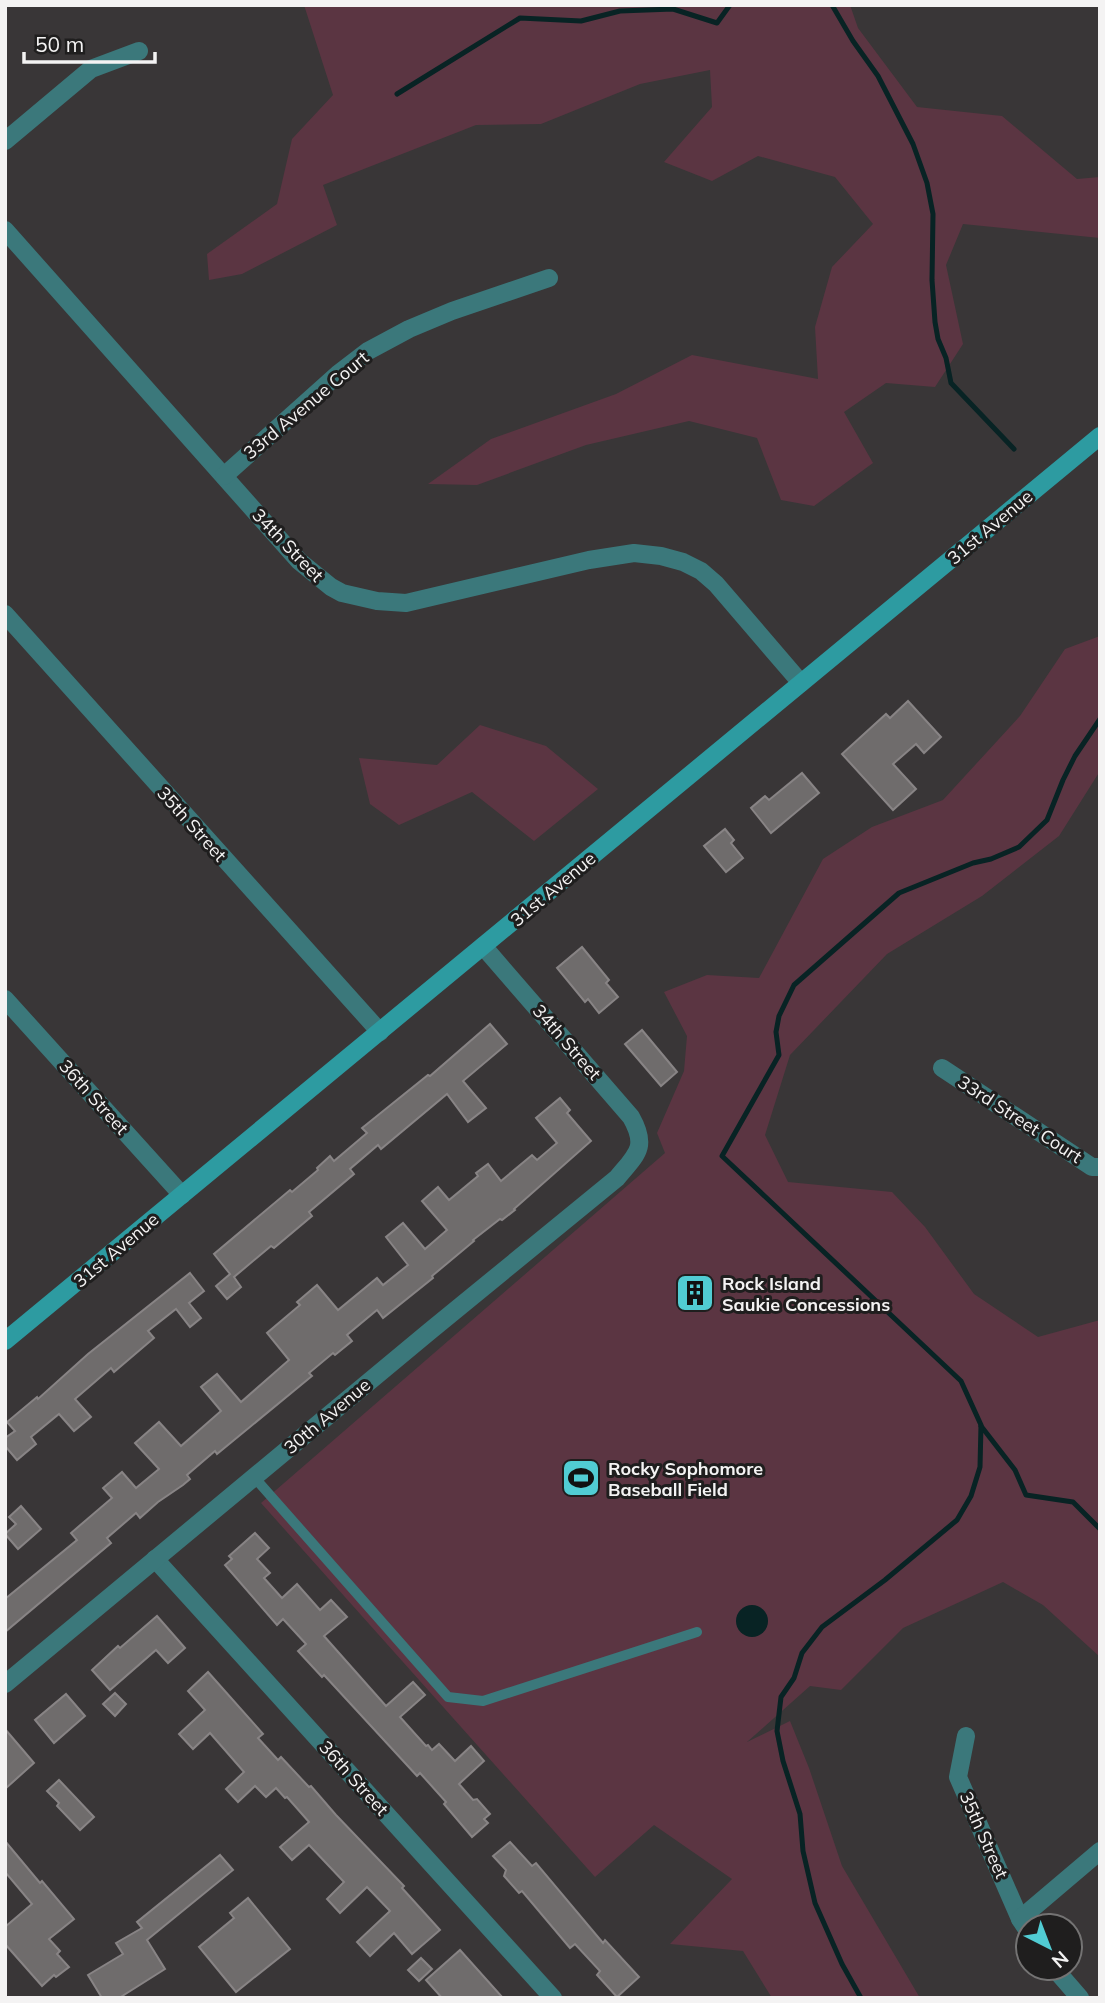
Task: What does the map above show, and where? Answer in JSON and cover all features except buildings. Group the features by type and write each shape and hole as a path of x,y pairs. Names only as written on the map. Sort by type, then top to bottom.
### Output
{"street":[{"path":"5,141 91,69 139,51"},
{"name":"34th Street","path":"5,230 299,561 318,578 342,593 369,600 406,603 589,560 634,553 661,556 683,562 701,571 716,584 802,682"},
{"name":"33rd Avenue Court","path":"224,476 338,374 368,351 409,328 549,278"},
{"name":"31st Avenue","path":"5,1341 1100,436"},
{"name":"35th Street","path":"5,614 380,1032"},
{"name":"34th Street","path":"483,946 631,1117 641,1143"},
{"name":"36th Street","path":"6,1001 182,1195"},
{"name":"33rd Street Court","path":"942,1068 1092,1167 1100,1167"},
{"name":"30th Avenue","path":"5,1684 617,1178 641,1143"},
{"name":"36th Street","path":"155,1559 553,1998"},
{"name":"35th Street","path":"965,1736 958,1777 1018,1912"},
{"path":"1037,1912 1100,1851"},
{"path":"1066,1982 1080,1998"}],"lane":[{"path":"254,1477 448,1697 483,1701 697,1632"}],"shaded area":[{"path":"304,5 850,5 858,28 917,107 1002,116 1077,179 1100,177 1100,238 963,224 946,265 963,344 935,387 886,383 844,412 873,463 814,506 781,500 757,438 689,421 586,445 477,485 428,484 491,439 616,394 692,355 818,379 815,327 832,267 873,224 835,177 758,156 712,181 664,162 712,107 710,70 640,84 541,124 476,125 323,185 337,225 242,274 209,280 207,254 277,204 292,139 333,95"},
{"path":"1100,636 1100,771 1059,836 982,896 887,954 790,1055 765,1135 788,1182 892,1192 925,1227 974,1294 1038,1337 1100,1320 1100,1657 1043,1605 1003,1582 903,1628 841,1690 810,1686 747,1742 790,1721 842,1866 920,1998 772,1998 743,1951 670,1944 732,1879 654,1825 595,1877 261,1503 665,1153 657,1133 684,1071 687,1036 664,992 707,975 759,978 823,859 872,827 943,800 1020,716 1065,649"},
{"path":"480,725 546,746 598,789 534,841 472,792 399,825 370,804 359,758 437,765"}],"water":[{"path":"752,1605 763,1610 768,1621 763,1632 752,1637 741,1632 736,1621 741,1610"}],"waterway":[{"path":"397,94 520,18 581,21 620,11 673,9 717,23 730,5"},
{"path":"832,5 878,76 913,144 927,183 933,214 932,280 935,322 951,383 1014,449"},
{"path":"861,1998 842,1964 815,1903 803,1851 800,1814 783,1761 777,1731 781,1697 794,1678 802,1653 822,1627 885,1580 957,1520 971,1496 980,1467 981,1425 961,1381 722,1156 779,1055 776,1032 779,1016 794,985 899,893 1019,847 1047,820 1075,756 1100,719"},
{"path":"981,1426 1015,1470 1026,1495 1073,1502 1100,1529"}],"place":[{"name":"Rock Island Saukie Concessions","path":"695,1293"},
{"name":"Rocky Sophomore Baseball Field","path":"581,1478"}]}
